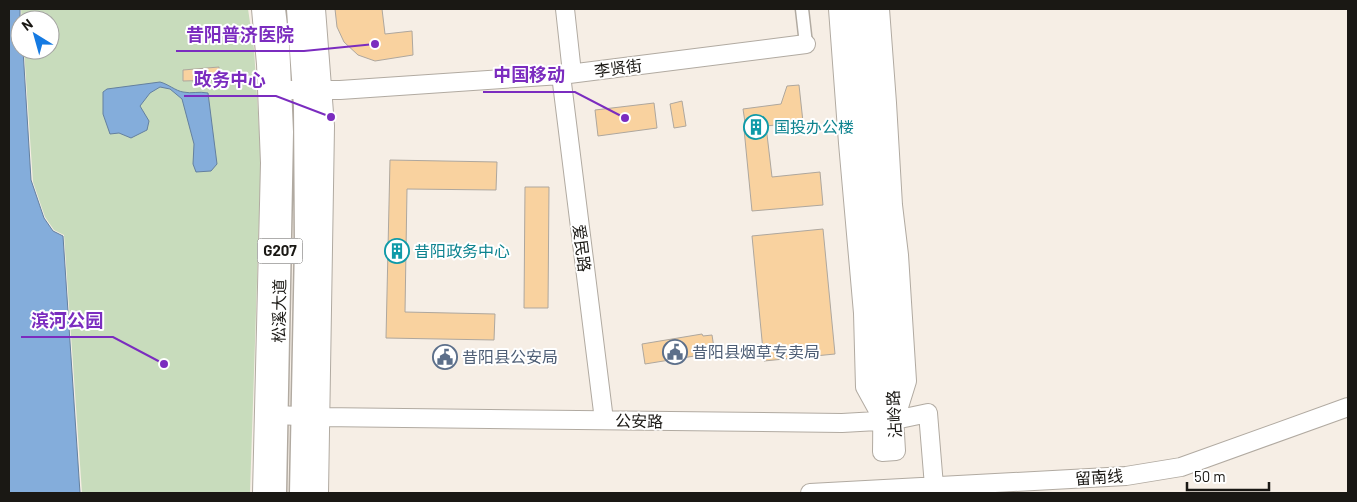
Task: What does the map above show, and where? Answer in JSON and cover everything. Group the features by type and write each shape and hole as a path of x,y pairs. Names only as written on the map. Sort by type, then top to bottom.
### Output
{"highway":[{"name":"松溪大道","path":"274,9 282,132 275,493"},
{"name":"松溪大道","path":"298,9 313,90 306,245 312,417 301,493"}],"street":[{"path":"261,9 266,64 270,163 262,493"},
{"path":"313,90 316,9"},
{"name":"爱民路","path":"564,9 566,74 604,420"},
{"path":"802,9 806,44"},
{"path":"838,9 863,313 865,387 889,420 907,381 899,255 892,205 888,102 880,9"},
{"name":"沾岭路","path":"854,9 863,156 889,420"},
{"name":"沾岭路","path":"866,9 872,123 886,276 889,420"},
{"name":"李贤街","path":"280,90 340,90 566,74 806,44"},
{"name":"留南线","path":"810,493 1126,476 1181,467 1348,407"},
{"name":"公安路","path":"277,415 312,417 842,423 889,420 928,413 934,486"},
{"path":"312,417 319,493"}],"green space":[{"path":"248,9 254,49 261,160 250,493 82,493 64,235 54,230 45,217 33,182 25,60 60,60 60,10 21,10"}],"water":[{"path":"9,9 20,9 10,10 10,60 24,60 31,180 44,218 53,231 63,236 80,493 9,493"},
{"path":"160,82 183,92 208,93 217,164 211,171 196,172 193,164 194,144 182,99 170,89 160,87 150,93 140,106 149,121 147,130 131,138 119,133 110,134 103,114 103,92 107,89"}],"building":[{"path":"335,9 382,9 385,34 412,31 413,55 375,61 358,55 344,42 337,27"},
{"path":"219,67 219,80 183,81 183,70"},
{"path":"799,85 803,122 766,126 772,177 820,172 823,205 752,211 743,109 781,104 787,86"},
{"path":"682,101 686,126 674,128 670,104"},
{"path":"654,103 657,128 598,136 595,110"},
{"name":"昔阳政务中心","path":"390,160 497,162 496,190 407,189 405,312 495,314 494,340 386,338"},
{"path":"525,187 549,187 548,308 524,308"},
{"path":"823,229 835,354 764,361 752,236"},
{"name":"昔阳县烟草专卖局","path":"702,334 703,336 712,335 714,348 706,350 707,354 645,364 642,344"}],"place":[{"name":"昔阳普济医院","path":"375,44"},
{"name":"政务中心","path":"331,117"},
{"name":"中国移动","path":"625,118"},
{"name":"国投办公楼","path":"756,127"},
{"name":"昔阳政务中心","path":"397,251"},
{"name":"昔阳县烟草专卖局","path":"675,352"},
{"name":"昔阳县公安局","path":"445,357"},
{"name":"滨河公园","path":"164,364"}]}
